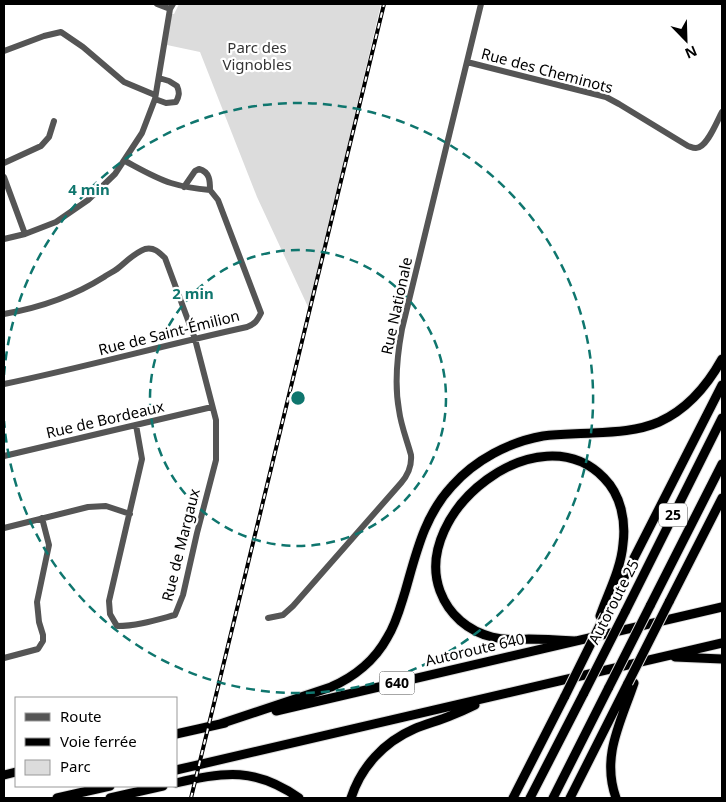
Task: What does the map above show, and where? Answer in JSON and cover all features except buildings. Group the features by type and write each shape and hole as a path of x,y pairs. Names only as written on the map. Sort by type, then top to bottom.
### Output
{"highway":[{"path":"220,724 331,687 349,678 374,656 387,639 396,621 419,543 430,516 452,485 473,466 502,449 535,438 626,430 658,422 680,410 694,398 708,382 722,359"},
{"path":"513,798 603,616 722,385"},
{"name":"Autoroute 25","path":"530,798 722,418"},
{"path":"575,641 508,640 491,637 476,632 464,624 449,608 441,595 437,581 436,565 438,550 449,522 469,495 504,470 527,460 544,456 560,456 573,459 587,464 599,473 616,494 621,507 624,529 624,544 603,616"},
{"name":"25","path":"553,798 722,464"},
{"path":"570,798 631,683 669,602 721,501"},
{"name":"Autoroute 640","path":"178,734 722,607"},
{"name":"640","path":"178,770 722,643"},
{"path":"665,656 722,659"},
{"path":"616,798 612,787 611,775 612,746 631,683"},
{"path":"351,798 365,768 392,740 415,728 449,717 495,696"},
{"path":"178,783 216,775 244,775 274,783 299,798"},
{"path":"57,798 106,787"},
{"path":"110,798 159,787"}],"street":[{"path":"4,239 25,234 56,222 88,200 115,174 125,161 142,132 155,97 171,6 157,4"},
{"name":"Rue Nationale","path":"268,618 283,615 293,606 408,474 412,461 398,402 396,377 398,352 481,4"},
{"path":"4,52 44,36 61,32 83,47 124,82 166,103 176,102 179,97 178,86 158,78"},
{"name":"Rue des Cheminots","path":"467,62 606,97 694,148 699,148 706,142 722,112"},
{"path":"4,163 41,146 49,137 54,120"},
{"path":"125,161 147,173 184,187 210,190 208,174 204,170 199,169 184,187"},
{"path":"4,177 25,234"},
{"name":"Rue de Saint-Émilion","path":"4,384 253,325 261,313 218,200 210,190"},
{"name":"Rue de Margaux","path":"4,314 42,305 79,290 116,270 147,249 157,250 165,258 195,339 216,420 216,460 179,606 175,615 130,626 117,626 110,614 109,600 142,459 136,425"},
{"name":"Rue de Bordeaux","path":"4,456 212,407"},
{"path":"4,528 88,508 106,506 130,514"},
{"path":"4,658 38,649 43,641 36,602 49,546 42,518"}],"green space":[{"name":"Parc des Vignobles","path":"179,4 381,4 309,309 257,197 200,52 167,45 170,14 174,14"}],"railway":[{"path":"191,798 384,4"}]}
